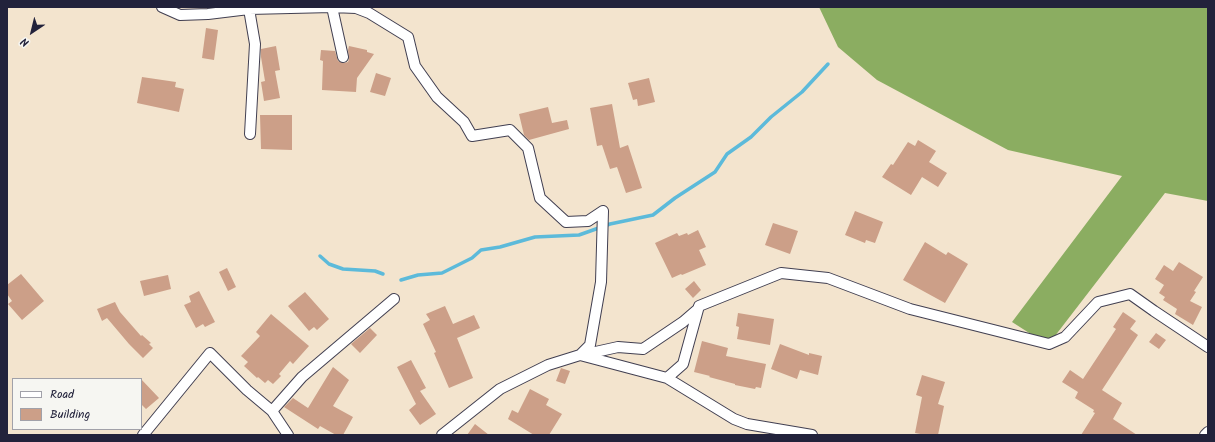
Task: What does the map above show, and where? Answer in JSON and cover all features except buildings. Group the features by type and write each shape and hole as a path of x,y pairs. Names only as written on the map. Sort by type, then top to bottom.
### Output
{"street":[{"path":"162,7 180,15 208,14 249,9 332,7 356,8 369,13 408,37 414,66 437,97 464,122 472,136 510,130 528,148 540,198 566,222 588,221 603,211 600,289 590,345 580,355"},
{"path":"332,7 343,57"},
{"path":"249,9 255,44 250,134"},
{"path":"442,435 500,389 548,365 580,355 618,347 643,349 682,322 698,309 699,306 781,273 828,278 910,309 1049,344 1065,337 1098,302 1130,294 1208,347"},
{"path":"272,411 302,377 394,299"},
{"path":"667,378 683,364 698,309"},
{"path":"143,435 210,353 247,390 272,411 288,435"},
{"path":"580,355 667,378 734,419 747,424 812,435"},
{"path":"1205,435 1208,432"}],"green space":[{"path":"819,7 1208,7 1208,201 1165,193 1048,345 1012,322 1122,176 1008,150 877,80 838,47"}],"waterway":[{"path":"401,280 418,275 442,273 472,258 481,250 500,247 535,237 579,235 610,224 653,215 675,198 715,172 727,154 751,137 771,117 802,92 828,64"},
{"path":"320,256 329,264 343,269 375,271 383,274"}]}
